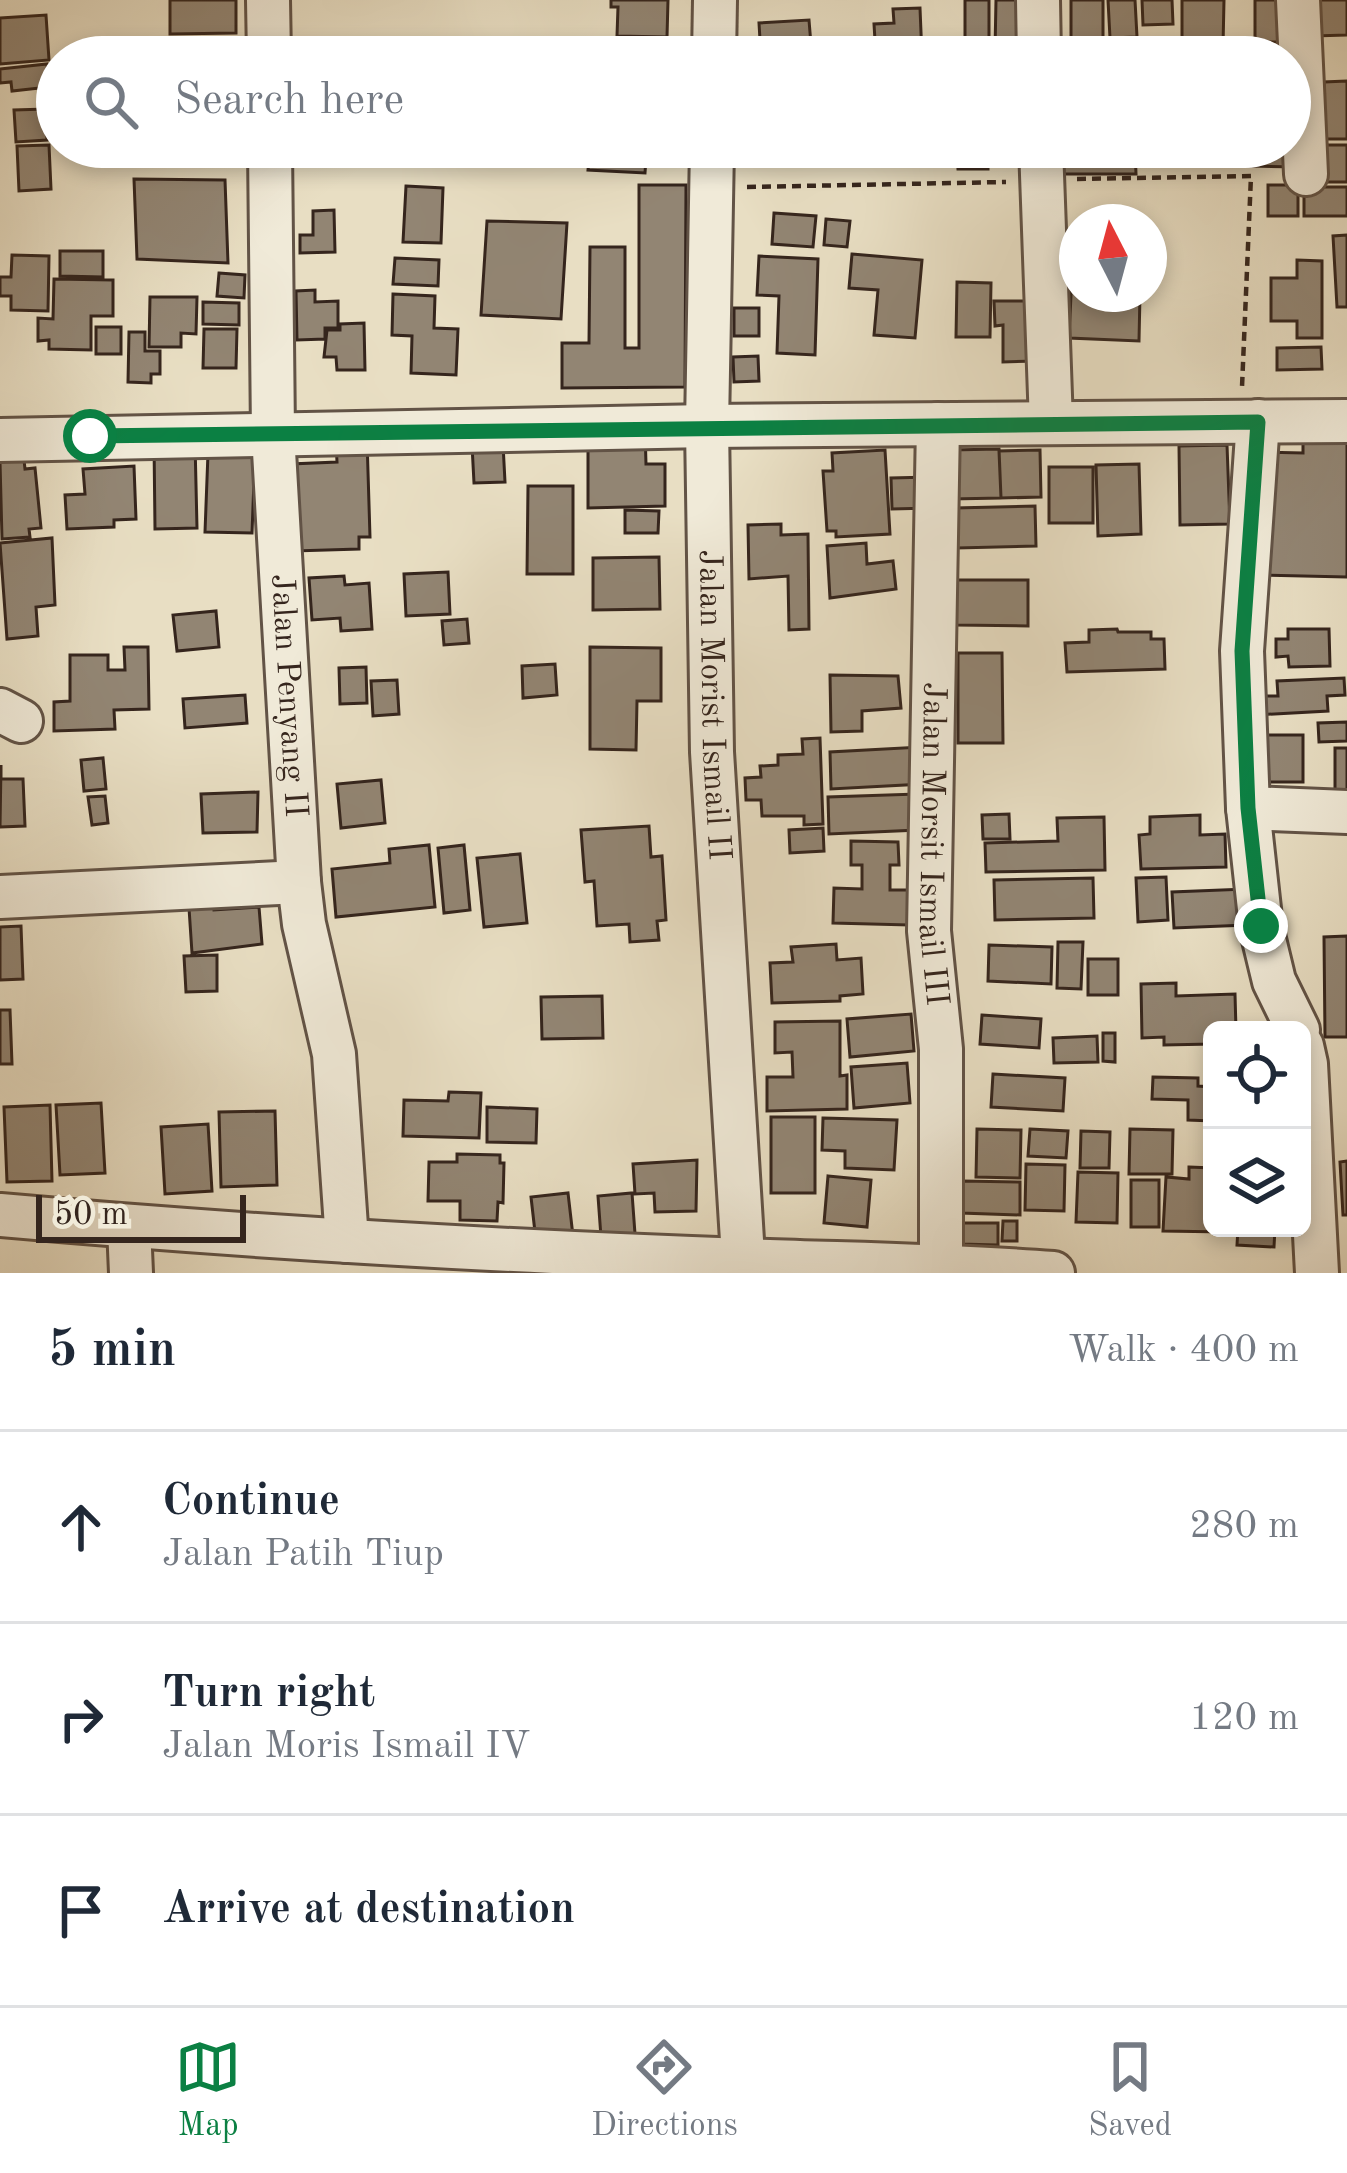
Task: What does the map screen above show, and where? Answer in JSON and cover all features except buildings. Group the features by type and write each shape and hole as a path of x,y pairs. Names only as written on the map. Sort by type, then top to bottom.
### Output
{"street":[{"path":"268,0 269,36"},
{"path":"714,36 715,0"},
{"path":"1038,0 1039,36"},
{"path":"1298,0 1300,36"},
{"name":"Jalan Penyang II","path":"270,168 273,434 299,882 334,1054 361,1252"},
{"name":"Jalan Morist Ismail II","path":"712,168 707,426 712,752 744,1267"},
{"path":"1042,168 1051,423"},
{"path":"1306,168 1306,174"},
{"path":"0,440 707,426 1347,421"},
{"path":"1258,422 1242,651 1248,808 1261,926 1274,981 1294,1021"},
{"name":"Jalan Morsit Ismail III","path":"938,424 929,931 941,1048 941,1269"},
{"path":"1248,808 1347,812"},
{"path":"0,896 299,882"},
{"path":"1309,1129 1317,1273"},
{"path":"0,1215 361,1252 1053,1273"},
{"path":"129,1226 131,1273"}],"route":[{"path":"90,436 1258,422 1242,651 1248,808 1261,926"}]}
